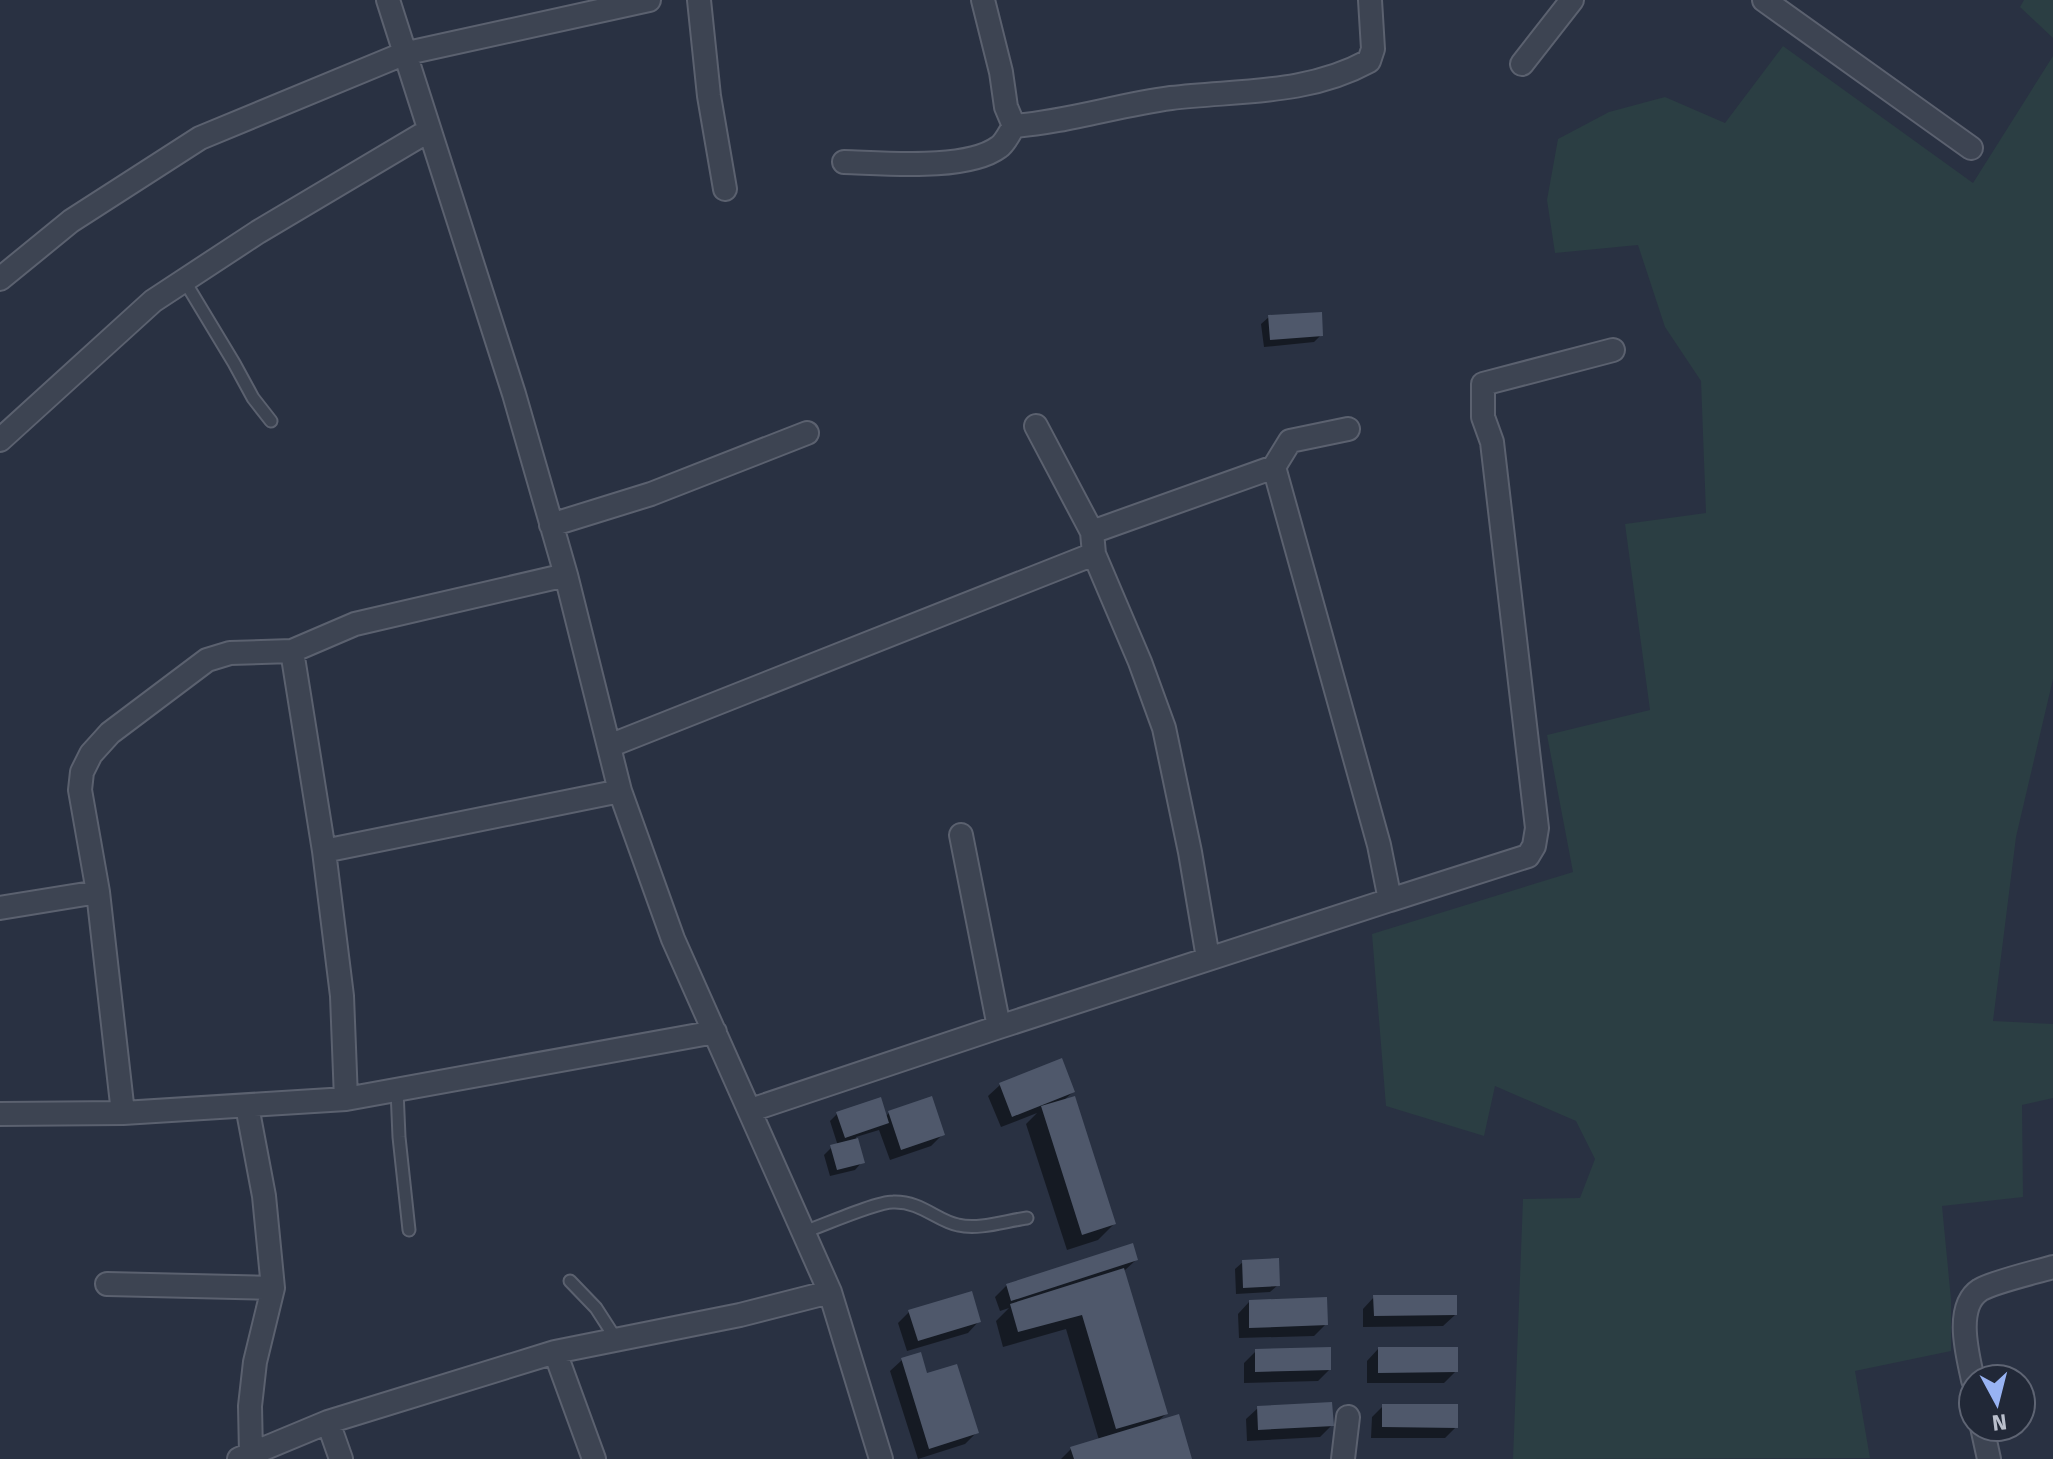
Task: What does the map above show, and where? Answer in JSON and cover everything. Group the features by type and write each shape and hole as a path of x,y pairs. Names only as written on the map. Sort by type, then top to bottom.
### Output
{"street":[{"path":"388,0 514,394 566,575 620,791 673,939 830,1292 881,1459"},
{"path":"0,279 71,221 200,138 403,54 649,0"},
{"path":"699,0 709,96 725,189"},
{"path":"983,0 1001,72 1006,107 1014,126"},
{"path":"1014,126 1044,124 1170,98 1282,90 1346,73 1369,61 1373,49 1370,0"},
{"path":"1522,64 1572,0"},
{"path":"1764,0 1971,148"},
{"path":"844,162 934,164 970,158 999,147 1014,126"},
{"path":"0,440 153,301 338,183 428,131"},
{"path":"751,1110 1208,958 1528,856 1534,846 1537,828 1492,442 1483,417 1483,384 1613,350"},
{"path":"1036,426 1093,543 1164,728 1208,958"},
{"path":"609,746 1274,467 1290,441 1348,429"},
{"path":"551,525 651,494 807,433"},
{"path":"1274,467 1379,845 1390,900"},
{"path":"123,1113 98,892 80,790 82,772 91,754 110,733 207,660 230,653 292,651 355,624 566,575"},
{"path":"292,651 324,851 342,996 346,1099"},
{"path":"324,851 620,791"},
{"path":"961,835 999,1027"},
{"path":"0,908 98,892"},
{"path":"0,1114 123,1113 346,1099 715,1032"},
{"path":"247,1106 264,1196 273,1288 255,1362 245,1457 328,1422 555,1352 740,1315 830,1292"},
{"path":"1969,1363 1966,1319 1970,1302 1980,1290 2053,1267"},
{"path":"107,1284 273,1288"},
{"path":"555,1352 594,1459"},
{"path":"1343,1459 1348,1417"},
{"path":"328,1422 341,1459"}],"lane":[{"path":"184,280 246,388 271,421"},
{"path":"397,1090 409,1230"},
{"path":"804,1232 891,1201 909,1203 956,1225 977,1226 1027,1218"},
{"path":"570,1281 596,1308 616,1339"}],"green space":[{"path":"2024,0 2053,0 2053,38 2020,7"},
{"path":"1783,46 1973,183 2053,56 2053,679 2016,837 1993,1021 2053,1024 2053,1098 2022,1105 2023,1197 1942,1206 1951,1299 1951,1351 1855,1371 1870,1458 1513,1459 1523,1199 1580,1198 1595,1159 1576,1121 1495,1086 1484,1136 1386,1106 1372,934 1573,872 1547,735 1650,710 1625,524 1706,513 1701,381 1665,327 1638,245 1555,253 1547,200 1558,139 1609,112 1665,97 1725,123"}],"building":[{"path":"1322,312 1323,336 1270,340 1268,315"},
{"path":"1062,1058 1075,1092 1012,1117 999,1083"},
{"path":"932,1096 945,1135 901,1150 888,1111"},
{"path":"1075,1096 1116,1224 1082,1235 1041,1106"},
{"path":"881,1097 889,1123 845,1138 836,1112"},
{"path":"858,1138 865,1163 837,1170 830,1145"},
{"path":"1133,1243 1138,1260 1011,1301 1006,1284"},
{"path":"1279,1258 1280,1286 1243,1288 1242,1260"},
{"path":"1124,1268 1168,1414 1116,1429 1082,1315 1018,1332 1010,1304"},
{"path":"972,1291 981,1322 918,1341 908,1310"},
{"path":"1373,1295 1457,1295 1457,1315 1374,1316"},
{"path":"1327,1297 1328,1325 1249,1328 1249,1300"},
{"path":"1331,1347 1331,1370 1255,1372 1255,1349"},
{"path":"1378,1347 1458,1347 1458,1372 1378,1373"},
{"path":"921,1352 927,1373 957,1364 979,1433 929,1449 901,1358"},
{"path":"1332,1402 1334,1426 1258,1430 1257,1406"},
{"path":"1382,1404 1458,1404 1458,1428 1382,1427"},
{"path":"1179,1414 1192,1459 1074,1459 1070,1447"}]}
